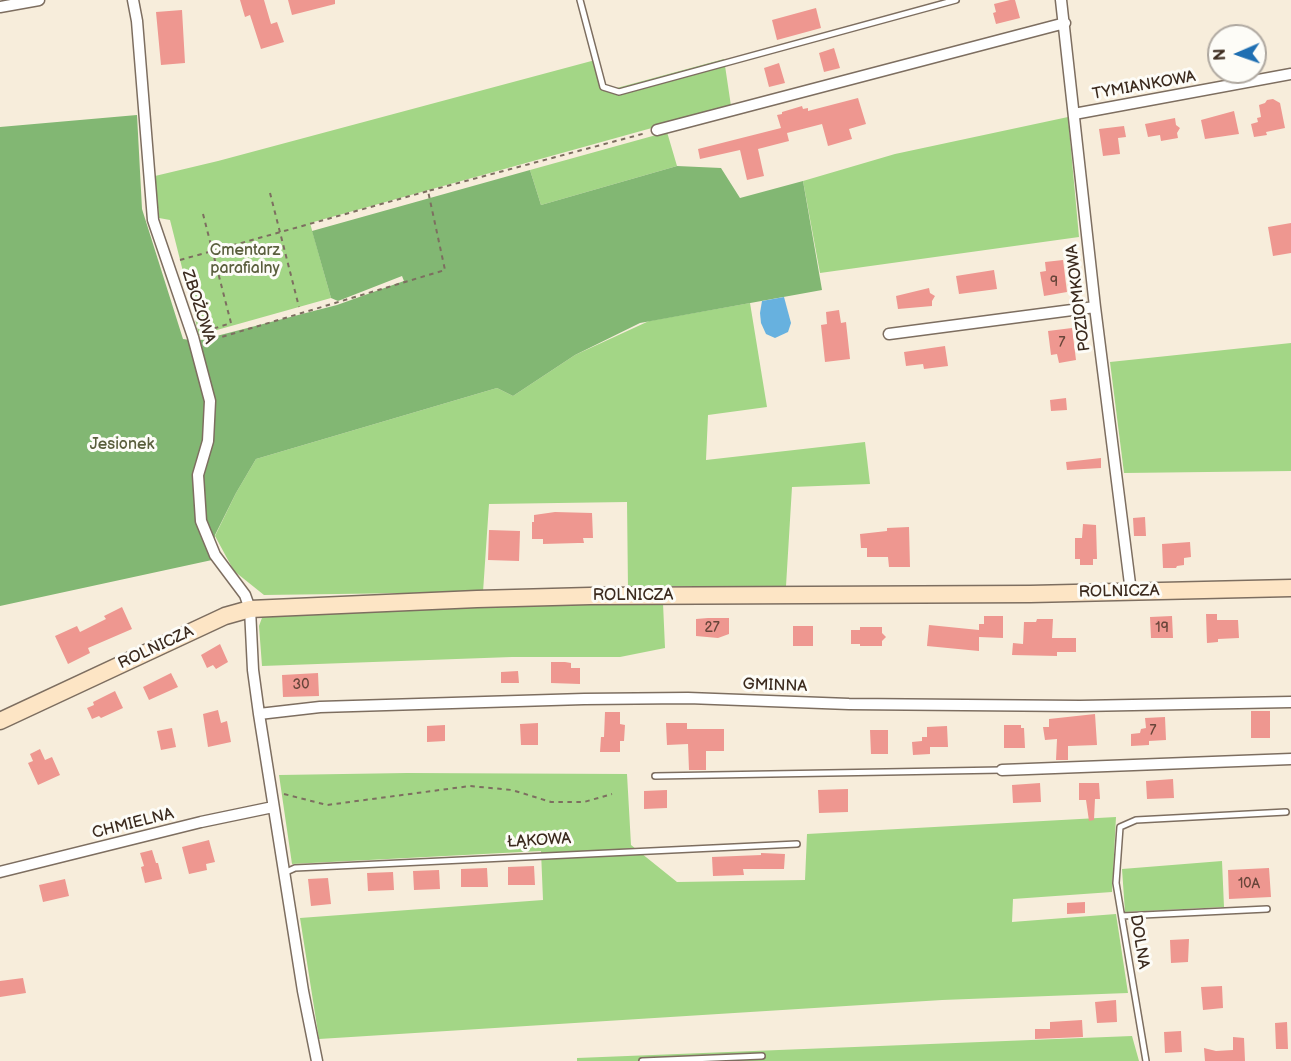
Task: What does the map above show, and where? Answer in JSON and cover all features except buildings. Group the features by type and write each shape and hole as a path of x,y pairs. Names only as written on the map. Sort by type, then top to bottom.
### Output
{"street":[{"path":"0,6 39,0"},
{"name":"ZBOŻOWA","path":"133,0 153,220 198,334 210,401 208,441 198,475 201,521 215,555 245,595 250,609"},
{"name":"POZIOMKOWA","path":"1061,0 1095,307 1131,592"},
{"path":"657,130 1065,22"},
{"name":"TYMIANKOWA","path":"1074,114 1291,74"},
{"path":"889,334 1095,307"},
{"name":"ROLNICZA","path":"0,721 225,616 250,609 578,596 1131,592 1291,588"},
{"path":"250,609 253,670 259,714 303,992 317,1061"},
{"name":"GMINNA","path":"259,714 320,707 596,698 688,698 849,704 1080,706 1291,702"},
{"path":"1002,770 1291,759"},
{"name":"CHMIELNA","path":"0,872 201,822 273,807"}],"lane":[{"path":"580,0 603,87 619,92 956,0"},
{"path":"654,776 1002,770"},
{"name":"DOLNA","path":"1146,1061 1116,884 1120,827 1136,820 1286,812"},
{"name":"ŁĄKOWA","path":"284,873 295,868 797,844"},
{"path":"1122,916 1267,909"},
{"path":"642,1061 762,1056"}],"path":[{"path":"180,260 657,130"},
{"path":"203,214 231,323 198,334 201,343 445,270 428,191"},
{"path":"270,193 299,307"},
{"path":"270,788 293,798 327,805 470,786 512,790 551,802 584,802 612,794"}],"green space":[{"name":"Cmentarz parafialny","path":"599,59 604,84 613,89 724,59 731,106 310,223 331,298 199,335 170,220 159,218 155,176"},
{"name":"Jesionek","path":"137,115 142,209 183,339 197,341 337,305 404,281 402,276 338,301 331,298 312,231 530,170 541,205 677,166 721,168 740,198 803,181 822,290 640,323 575,355 513,396 497,388 256,459 215,535 212,560 0,606 0,127"},
{"path":"1068,117 1079,237 820,273 803,181 895,154"},
{"path":"667,132 677,166 541,205 530,170"},
{"path":"750,303 767,407 708,415 706,460 865,442 870,484 792,487 786,586 662,586 628,589 627,502 489,504 483,592 264,595 234,571 215,536 256,459 497,388 513,396 575,355 649,321"},
{"path":"1291,343 1291,471 1124,473 1110,362"},
{"path":"569,603 663,603 665,648 620,657 512,657 262,666 259,626 263,615"},
{"path":"627,774 631,845 677,882 805,880 807,834 1116,817 1112,892 1013,899 1012,922 1116,914 1128,993 942,1000 319,1039 300,918 543,900 541,851 292,864 279,775"},
{"path":"1222,861 1224,907 1125,912 1122,869"},
{"path":"1132,1036 1139,1061 577,1061 577,1058"}],"water":[{"path":"784,297 791,323 788,332 775,338 766,334 761,323 762,301"}]}
